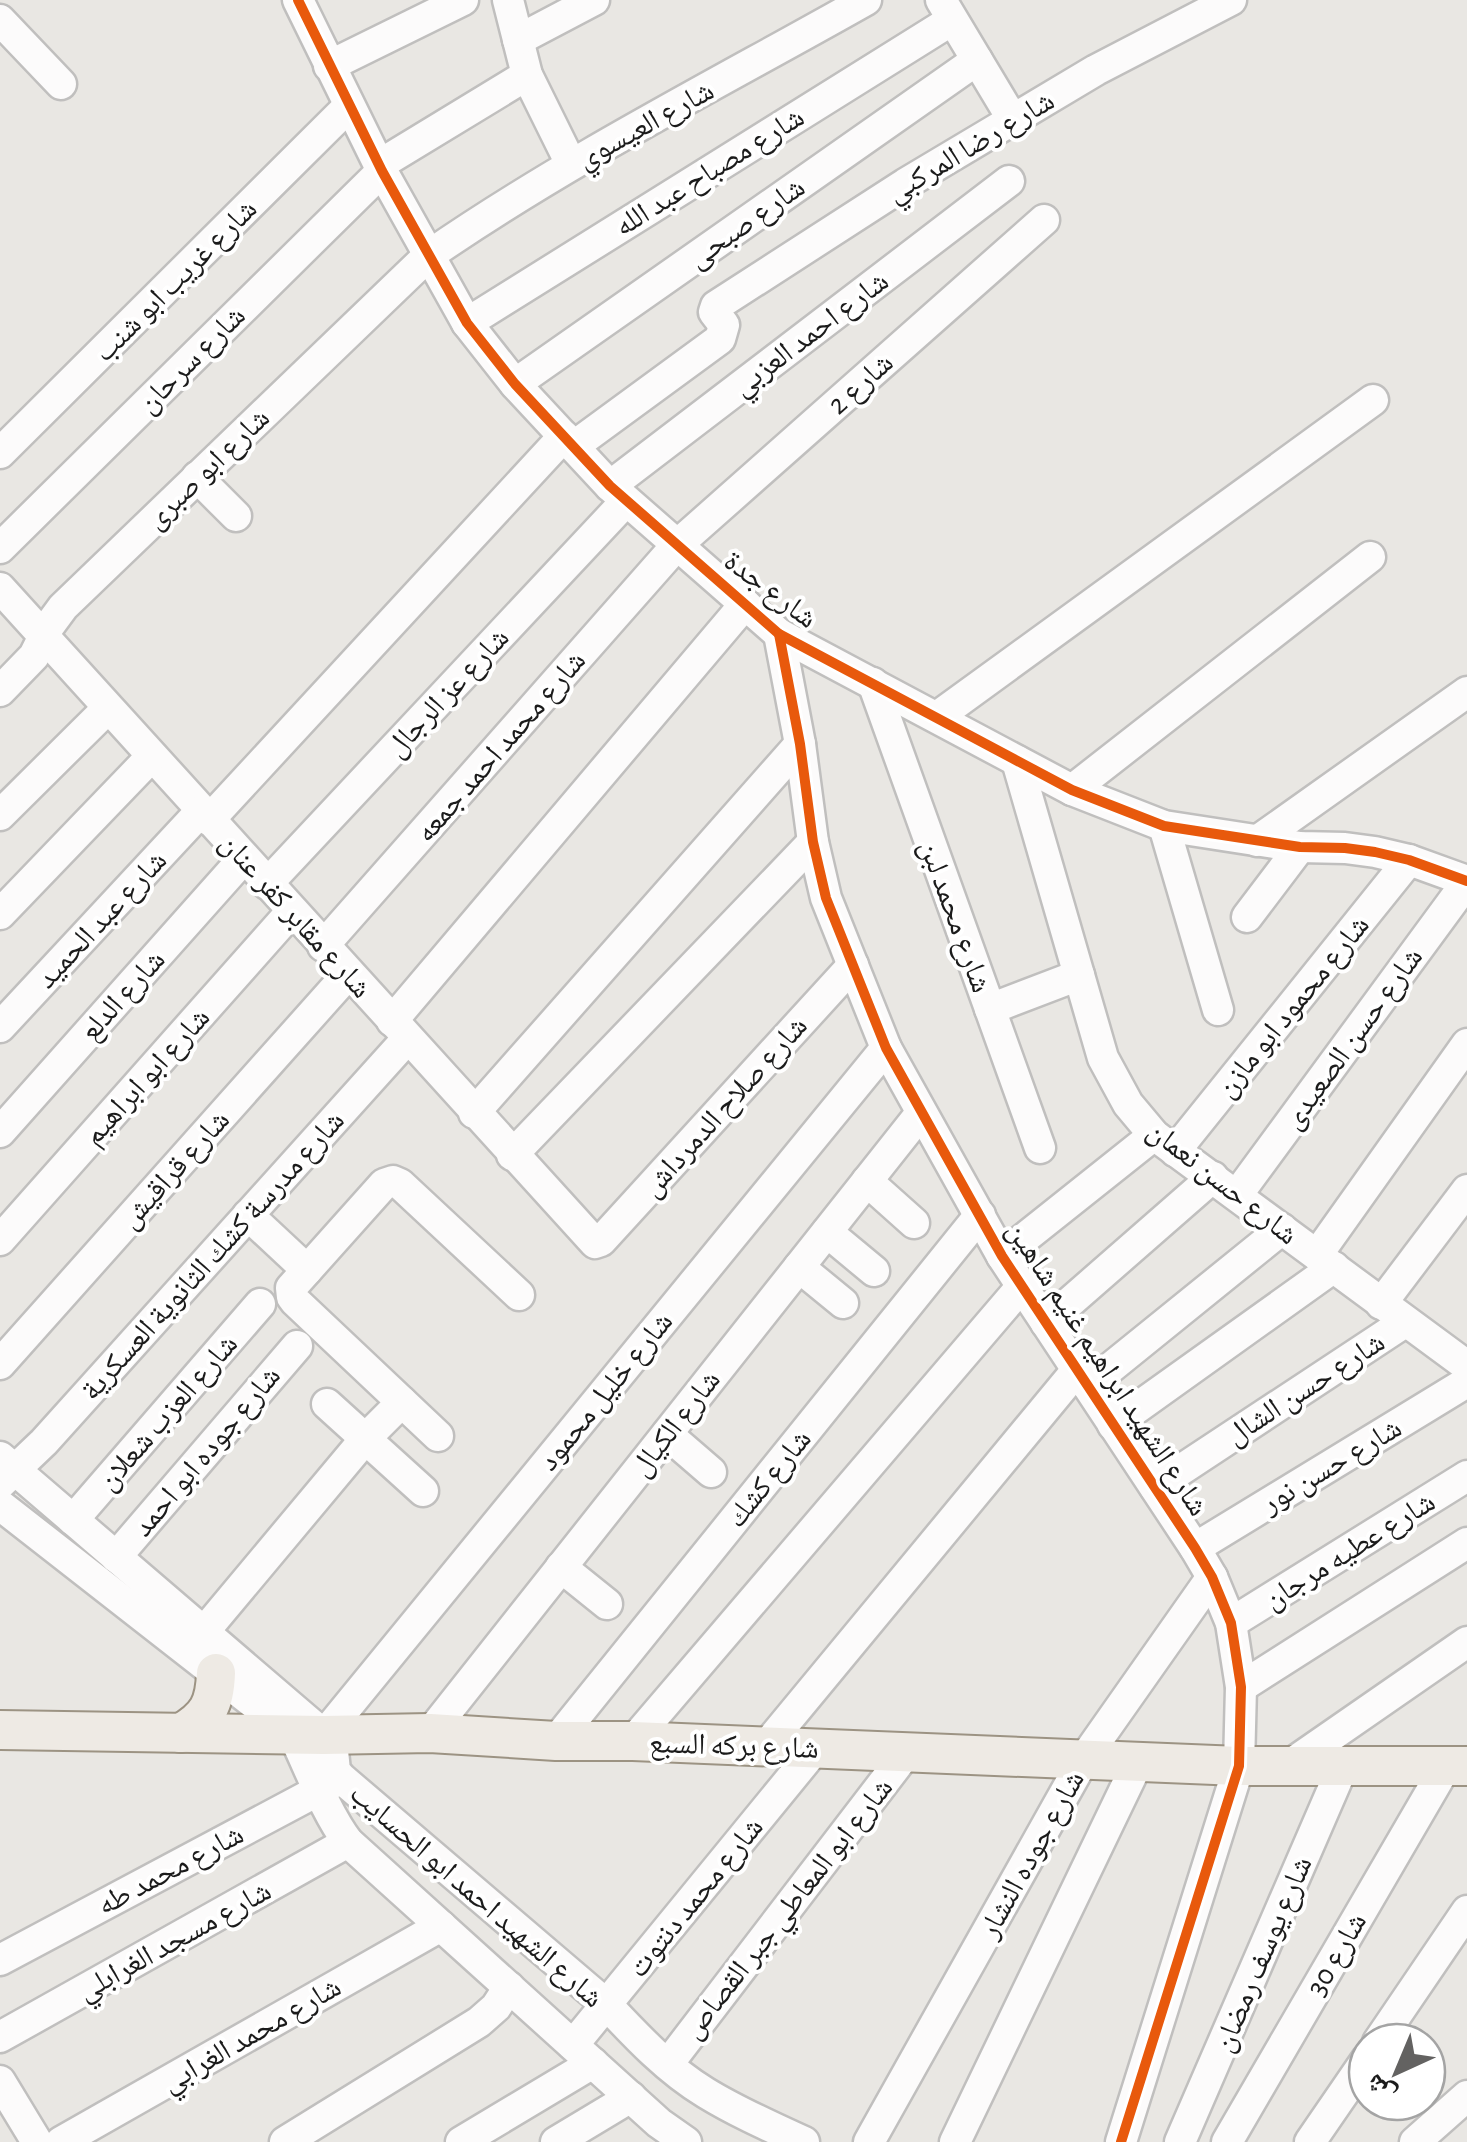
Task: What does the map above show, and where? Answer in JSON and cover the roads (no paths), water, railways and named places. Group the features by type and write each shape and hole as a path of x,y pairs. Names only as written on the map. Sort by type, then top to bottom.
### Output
{"main road":[{"path":"181,1733 209,1709 216,1692 202,1653"},
{"name":"شارع بركه السبع","path":"2,1731 430,1732 1239,1766 1456,1766"}],"street":[{"path":"330,66 462,0"},
{"path":"508,0 528,76 571,164"},
{"path":"518,40 594,0"},
{"name":"شارع العيسوي","path":"428,256 571,164 866,0"},
{"name":"شارع رضا المركبي","path":"716,306 905,184 1096,70 1231,0"},
{"name":"شارع جدة","path":"304,2 349,106 467,323 514,384 618,493 779,634 1072,790 1164,826 1409,860 1467,882"},
{"path":"947,10 1013,120"},
{"name":"شارع مصباح عبد الله","path":"467,323 947,10"},
{"path":"0,20 60,84"},
{"name":"شارع صبحى","path":"514,384 977,60"},
{"name":"شارع سرحان","path":"0,548 381,168 528,76"},
{"name":"شارع غريب ابو شنب","path":"0,453 349,106"},
{"name":"شارع احمد العزبي","path":"618,493 1009,180"},
{"name":"شارع 2","path":"676,546 1044,220"},
{"name":"شارع ابو صبرى","path":"0,691 34,656 63,608 428,256"},
{"name":"شارع عبد الحميد","path":"0,1027 569,441 720,338 724,325 714,312 716,306"},
{"path":"937,717 1373,400"},
{"path":"197,477 236,516"},
{"name":"شارع عز الرجال","path":"268,884 618,493"},
{"name":"شارع محمد احمد جمعه","path":"323,946 676,546"},
{"path":"1072,790 1370,557"},
{"name":"شارع مقابر كفر عنان","path":"0,588 592,1242"},
{"name":"شارع مدرسة كشك الثانوية العسكرية","path":"5,1470 44,1442 248,1215 745,604"},
{"name":"شارع الشهيد ابراهيم غنيم شاهين","path":"779,634 826,898 886,1048 1002,1256 1195,1548 1231,1623 1241,1688 1239,1766 1121,2142"},
{"name":"شارع محمد لبن","path":"873,683 1040,1148"},
{"path":"1257,841 1467,692"},
{"path":"0,815 108,708"},
{"path":"474,1113 800,744"},
{"path":"0,914 152,756"},
{"name":"شارع حسن نعمان","path":"1017,760 1103,1058 1128,1104 1164,1143 1467,1366"},
{"path":"1164,826 1218,1010"},
{"path":"512,1155 813,842"},
{"path":"1248,917 1300,847"},
{"name":"شارع الدلع","path":"0,1132 244,858"},
{"name":"شارع محمود ابو مازن","path":"1002,1256 1164,1143 1409,860"},
{"name":"شارع حسن الصعيدى","path":"1046,1323 1225,1186 1467,882"},
{"name":"شارع ابو ابراهيم","path":"0,1240 292,911"},
{"name":"شارع صلاح الدمرداش","path":"592,1242 600,1241 853,964"},
{"name":"شارع قراقيش","path":"0,1364 348,974"},
{"path":"990,1009 1079,975"},
{"path":"1114,1425 1325,1261 1467,1044"},
{"name":"شارع خليل محمود","path":"308,1734 886,1048"},
{"name":"شارع الكيال","path":"430,1732 921,1113"},
{"path":"438,1436 292,1297 291,1288 384,1184 393,1181 519,1295"},
{"path":"867,1181 914,1224"},
{"name":"شارع حسن الشال","path":"1155,1487 1394,1313 1467,1190"},
{"name":"شارع كشك","path":"556,1740 980,1214"},
{"path":"248,1215 307,1270"},
{"path":"766,1746 1082,1378 1282,1228"},
{"path":"826,1232 874,1271"},
{"path":"799,1267 843,1303"},
{"path":"632,1741 1022,1286"},
{"name":"شارع العزب شعلان","path":"73,1520 260,1304"},
{"name":"شارع جوده ابو احمد","path":"116,1557 297,1346"},
{"name":"شارع حسن نور","path":"1195,1548 1467,1382"},
{"path":"202,1653 365,1439 402,1402"},
{"path":"327,1404 423,1491"},
{"path":"666,1434 712,1472"},
{"name":"شارع الشهيد احمد ابو الحسايب","path":"5,1470 116,1557 202,1653 308,1734"},
{"name":"شارع عطيه مرجان","path":"1231,1623 1467,1476"},
{"name":"شارع الشهيد احمد ابو الحسايب","path":"0,1505 333,1751 330,1816 348,1842 680,2138"},
{"path":"1241,1688 1467,1543"},
{"path":"561,1567 607,1604"},
{"name":"شارع جوده النشار","path":"869,2142 1084,1760 1212,1577"},
{"path":"1288,1766 1467,1642"},
{"name":"شارع محمد دنتوت","path":"462,2142 583,2054 607,2005 816,1748"},
{"name":"شارع ابو المعاطي جبر القصاص","path":"668,2064 907,1752"},
{"path":"955,2142 1138,1762"},
{"name":"شارع يوسف رمضان","path":"1180,2142 1343,1766"},
{"name":"شارع 30","path":"1227,2142 1456,1766"},
{"name":"شارع الشهيد احمد ابو الحسايب","path":"330,1784 437,1861 747,2130 804,2142"},
{"name":"شارع محمد طه","path":"0,1960 330,1784"},
{"name":"شارع مسجد الغرابلي","path":"0,2037 348,1842"},
{"path":"407,1896 437,1861"},
{"path":"1392,2022 1467,1911"},
{"name":"شارع محمد الغرابي","path":"61,2142 441,1926"},
{"path":"285,2142 479,2022 496,2006 498,1978 520,1931"},
{"path":"0,2081 10,2121 37,2142"},
{"path":"1310,2142 1347,2088"},
{"path":"680,2138 703,2092"},
{"path":"556,2142 631,2096"},
{"path":"1415,2142 1467,2096"}]}
